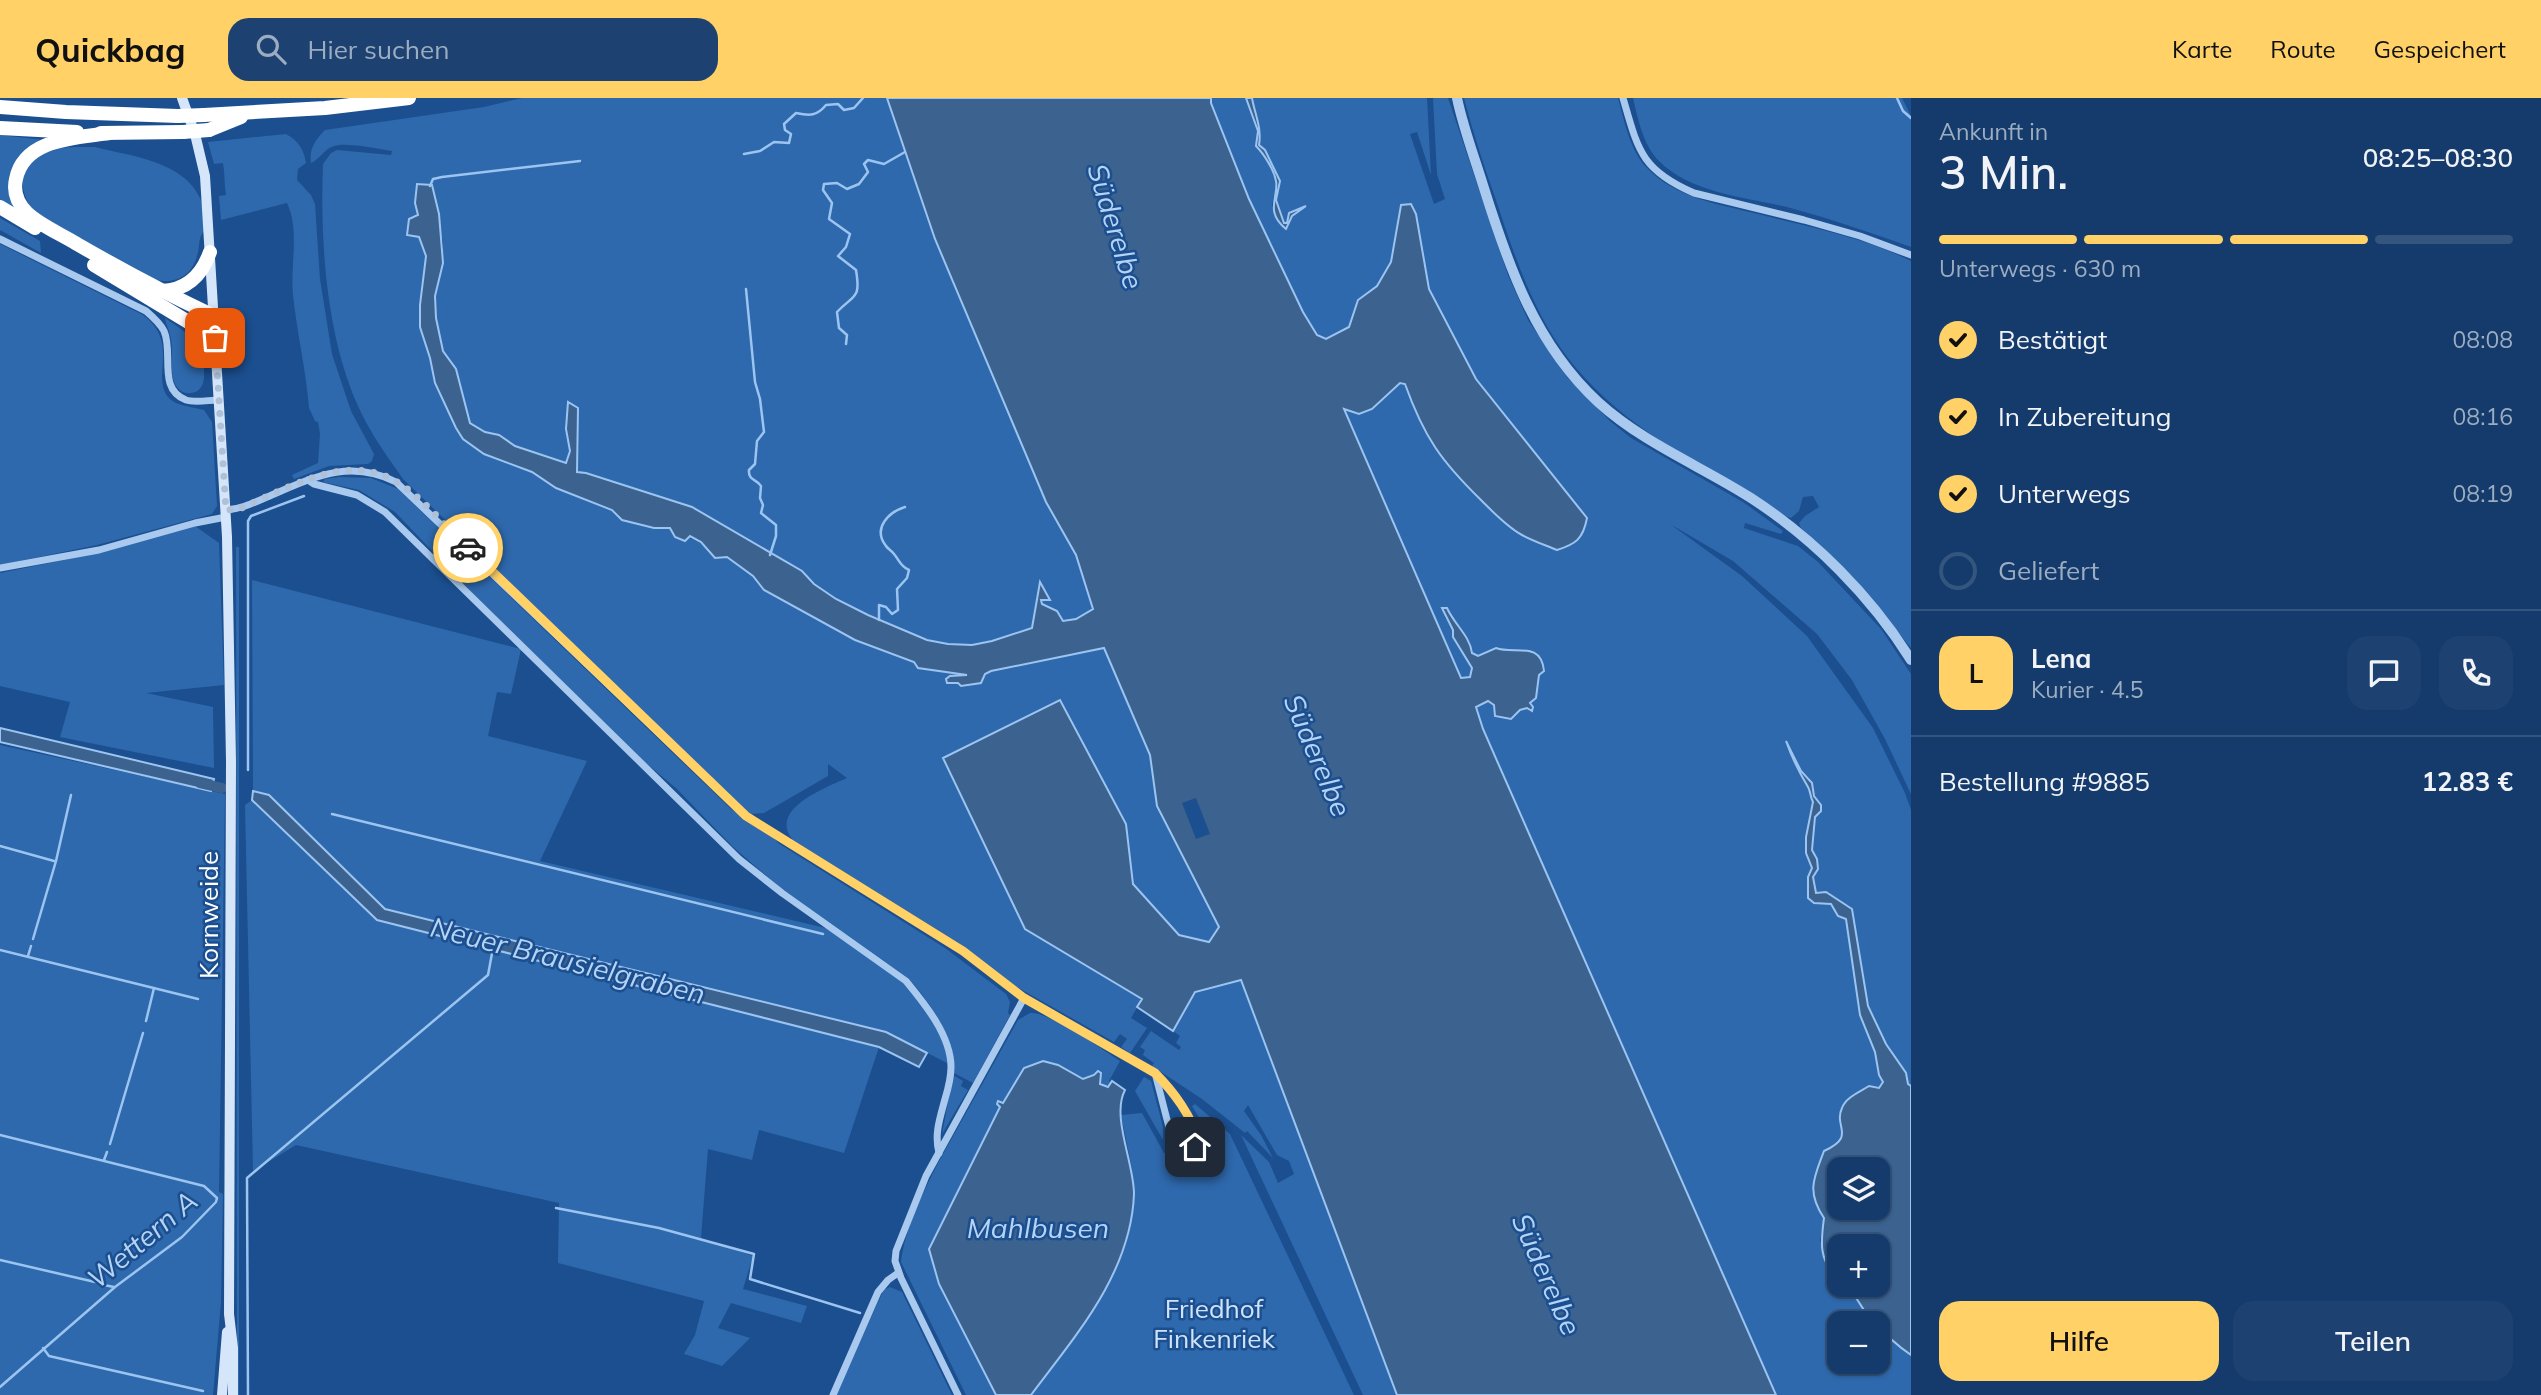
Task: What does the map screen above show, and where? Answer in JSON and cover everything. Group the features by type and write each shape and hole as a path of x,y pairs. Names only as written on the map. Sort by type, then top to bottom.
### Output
{"highway":[{"path":"0,107 178,116 249,114 409,98"},
{"path":"0,128 109,133 183,132 209,130 249,114"},
{"path":"109,133 63,140 38,149 27,159 19,169 15,190 26,211 35,219 162,291 214,316"},
{"path":"0,207 190,323 216,359"},
{"path":"162,291 181,287 193,280 203,268 210,252"},
{"path":"190,323 199,323 214,316"}],"main road":[{"name":"Kornweide","path":"182,98 203,164 226,513 230,762 229,1314 233,1348 233,1395"},
{"name":"Kornweide","path":"222,1395 229,1314"}],"street":[{"path":"1457,98 1495,223 1519,289 1543,337 1569,373 1600,404 1640,434 1752,498 1808,541 1868,601 1911,660"},
{"path":"1623,98 1642,155 1661,176 1676,185 1740,206 1860,236 1911,255"},
{"path":"0,239 146,311 165,332 172,390 188,401 219,400"},
{"path":"0,568 99,550 195,523 239,509 329,473 358,470 381,474 405,488 734,807 963,951 1024,998 1155,1073 1170,1088 1192,1125 1198,1142 1190,1150 1180,1149 1172,1139 1155,1073"},
{"path":"308,480 356,495 385,512 738,859 906,981 922,1000 939,1029 950,1056 950,1083 936,1134 939,1153"},
{"path":"958,1395 898,1273 896,1251 926,1176 1024,998"},
{"path":"833,1395 878,1292 898,1273"}],"green space":[{"path":"522,98 887,98 935,239 1046,502 1076,555 1093,610 1076,619 1063,621 1059,614 1042,604 1041,600 1048,601 1047,593 1040,583 1032,628 978,644 957,645 934,641 834,598 818,588 802,571 692,507 577,472 578,408 568,402 569,449 566,463 515,446 499,435 485,432 469,423 459,378 443,351 436,318 435,296 443,263 443,242 432,186 417,184 415,203 418,215 411,217 411,236 419,237 426,256 420,305 431,367 484,454 532,472 556,488 612,510 622,520 654,528 670,528 675,537 698,541 715,557 727,557 753,576 764,590 855,640 914,662 919,668 968,675 950,676 950,683 962,686 981,682 985,674 991,671 1104,648 1150,755 1157,806 1219,928 1208,942 1180,935 1133,884 1126,824 1025,929 1142,999 1131,1018 1147,1028 1130,1053 1121,1047 1127,1039 1120,1034 1114,1042 1015,986 959,943 793,840 787,829 793,810 802,801 847,778 828,764 828,776 764,813 751,814 740,806 403,479 379,444 358,406 347,378 332,319 324,256 323,164 331,153 337,150 391,155 392,151 340,145 331,147 311,163 314,145 325,130 484,107"},
{"path":"1211,98 1246,98 1258,131 1256,146 1263,153 1277,182 1272,205 1281,226 1288,226 1292,216 1302,209 1289,213 1287,223 1284,223 1276,200 1280,181 1259,145 1261,134 1252,98 1427,98 1431,175 1417,132 1410,134 1434,204 1445,199 1437,174 1433,98 1448,98 1508,275 1528,320 1567,377 1610,421 1631,438 1743,502 1783,531 1781,534 1745,523 1744,528 1798,546 1818,562 1881,629 1911,674 1911,794 1885,739 1852,680 1817,634 1733,561 1670,524 1742,576 1807,636 1873,728 1911,810 1911,1086 1906,1073 1886,1044 1868,1006 1852,909 1816,893 1813,877 1818,869 1812,850 1814,796 1809,778 1802,771 1789,744 1813,802 1806,853 1812,868 1808,877 1814,903 1831,904 1838,916 1846,919 1860,1015 1875,1052 1883,1082 1882,1087 1869,1086 1846,1101 1841,1122 1842,1136 1837,1143 1824,1151 1817,1169 1813,1192 1824,1217 1820,1241 1827,1255 1827,1297 1857,1297 1865,1311 1827,1311 1827,1374 1890,1374 1890,1337 1911,1355 1911,1395 1776,1395 1475,707 1488,701 1494,705 1495,716 1511,719 1534,700 1543,665 1532,651 1505,652 1496,648 1478,656 1471,653 1466,638 1447,609 1445,617 1453,630 1453,637 1472,668 1470,677 1461,678 1344,408 1350,410 1388,395 1400,383 1405,384 1427,434 1455,473 1511,528 1557,550 1569,495 1513,429 1476,379 1429,289 1416,215 1400,205 1391,262 1377,286 1358,300 1349,327 1326,339 1317,335 1303,312 1249,199"},
{"path":"1464,98 1618,98 1628,134 1640,160 1657,178 1670,186 1713,203 1855,239 1911,261 1911,648 1861,587 1801,528 1799,523 1805,516 1819,507 1813,496 1803,497 1799,511 1791,518 1784,516 1755,495 1649,433 1605,398 1576,368 1549,330 1528,288 1487,175"},
{"path":"1633,98 1902,98 1911,116 1911,247 1809,213 1723,193 1688,181 1653,155 1642,131"},
{"path":"286,134 298,143 302,150 306,163 298,169 297,180 311,195 315,204 320,279 332,354 351,411 374,454 368,464 329,466 294,479 292,475 318,463 320,434 318,422 309,408 295,309 291,214 287,203 221,220 219,196 226,195 223,163 214,164 208,142"},
{"path":"0,135 45,140 21,155 19,214 0,202"},
{"path":"95,147 139,157 169,168 192,186 200,198 204,231 195,262 185,275 163,281 146,278 32,210 24,193 23,176 25,169 36,156 51,149"},
{"path":"0,218 40,241 41,253 0,230"},
{"path":"0,244 143,315 154,326 163,347 162,379 168,397 180,404 204,410 212,422 217,506 212,514 97,545 0,565"},
{"path":"165,318 190,337 198,347 204,377 201,388 197,391 183,392 174,382 171,339"},
{"path":"371,478 398,489 731,809 772,836 778,843 945,948 1006,994 1010,1002 1010,1015 973,1083 954,1073 951,1048 940,1022 908,978 778,886 732,846 677,789 640,758 476,597 395,512 359,490 323,482 325,479"},
{"path":"195,526 219,543 224,685 146,693 213,707 214,768 60,737 70,702 0,686 0,573 99,553"},
{"path":"236,547 239,547 239,1395 237,1395"},
{"path":"252,580 521,649 511,694 497,692 488,736 587,761 540,861 834,930 906,981 939,1029 951,1065 886,1032 385,909 269,795 253,791"},
{"path":"0,745 225,794 219,1192 223,1194 221,1302 213,1395 0,1395"},
{"path":"252,800 377,920 879,1047 844,1153 759,1130 752,1160 708,1149 701,1238 753,1256 743,1289 807,1306 801,1323 731,1303 718,1328 750,1338 722,1366 684,1354 695,1335 704,1301 558,1263 559,1203 296,1145 253,1171 245,805"},
{"path":"1241,980 1397,1395 1363,1395 1241,1135 1269,1162 1278,1183 1294,1174 1289,1161 1277,1155 1248,1105 1244,1111 1273,1158 1247,1131 1245,1133 1202,1099 1152,1066 1154,1063 1143,1055 1145,1050 1140,1047 1151,1031 1179,1050 1181,1047 1176,1043 1180,1036 1173,1031 1195,991"},
{"path":"1030,1013 1062,1024 1120,1061 1109,1081 1111,1083 1106,1087 1100,1084 1101,1074 1098,1072 1083,1079 1024,1068 1003,1103 998,1102 1000,1107 929,1249 939,1284 996,1395 966,1395 901,1262 903,1249 915,1211 938,1163 1018,1020"},
{"path":"953,1075 963,1081 961,1086 968,1090 942,1134"},
{"path":"1144,1077 1151,1081 1163,1127 1163,1140 1135,1091"},
{"name":"Friedhof Finkenriek","path":"1195,1104 1230,1134 1354,1395 1031,1395 1081,1328 1103,1293 1127,1242 1132,1169 1121,1115 1142,1113 1164,1153 1179,1162 1178,1166 1191,1163 1196,1170 1200,1169 1198,1162 1204,1155 1208,1141 1204,1127 1192,1106"},
{"path":"890,1287 902,1292 952,1395 836,1395 884,1290"}],"water":[{"name":"Süderelbe","path":"887,98 1211,98 1249,199 1303,312 1317,335 1326,339 1349,327 1358,300 1377,286 1391,262 1401,205 1411,204 1416,214 1429,289 1476,379 1587,518 1581,536 1574,543 1557,550 1516,532 1506,524 1444,460 1419,419 1405,384 1400,383 1372,409 1359,414 1344,409 1461,678 1470,677 1472,668 1453,637 1453,630 1442,608 1447,608 1468,641 1472,653 1478,656 1496,648 1526,650 1538,655 1542,661 1544,671 1539,675 1536,698 1530,703 1532,711 1527,708 1520,710 1511,719 1495,716 1494,705 1488,701 1476,707 1483,729 1776,1395 1397,1395 1241,980 1195,992 1173,1031 1137,1007 1142,999 1025,929 943,758 1060,700 1126,824 1133,884 1179,935 1209,942 1219,927 1157,806 1150,755 1104,648 991,671 985,674 981,683 961,686 958,683 947,683 946,679 950,676 967,675 918,668 914,662 855,640 764,590 753,576 727,557 715,558 701,542 690,536 685,541 675,537 670,528 654,528 622,520 612,510 556,488 532,472 484,454 463,439 435,383 420,327 426,256 419,237 407,235 409,219 418,215 415,203 417,184 432,185 439,214 443,263 435,296 436,318 443,351 456,369 470,423 485,432 499,435 515,446 566,463 570,451 566,429 568,402 578,408 577,472 692,507 802,571 814,584 836,599 927,640 972,645 1032,628 1040,582 1050,600 1041,600 1042,604 1057,611 1063,621 1076,619 1093,609 1076,555 1046,502 935,239"},
{"path":"1246,98 1252,98 1259,127 1259,145 1265,150 1280,181 1276,200 1284,223 1287,223 1289,213 1306,206 1292,216 1286,229 1279,222 1274,210 1276,181 1268,162 1256,146 1258,131"},
{"path":"0,728 214,779 211,791 0,742"},
{"path":"1786,741 1801,771 1812,783 1814,796 1821,805 1821,811 1815,817 1812,850 1818,869 1813,877 1816,893 1826,892 1852,909 1868,1006 1886,1044 1906,1073 1911,1086 1911,1355 1890,1338 1890,1311 1865,1311 1855,1297 1890,1297 1890,1234 1827,1234 1827,1264 1822,1250 1824,1218 1813,1192 1817,1169 1824,1151 1834,1146 1842,1136 1840,1115 1844,1104 1869,1086 1879,1088 1883,1082 1875,1052 1860,1015 1846,919 1838,916 1831,904 1814,903 1808,898 1808,877 1812,868 1806,853 1806,837 1813,802"},
{"path":"253,791 269,795 385,909 886,1032 927,1053 919,1067 879,1047 377,920 252,800"},
{"name":"Mahlbusen","path":"1043,1061 1058,1065 1083,1079 1098,1071 1101,1073 1100,1084 1108,1087 1112,1081 1125,1090 1120,1113 1133,1182 1131,1223 1123,1250 1098,1302 1031,1395 996,1395 939,1284 929,1249 1000,1107 998,1101 1003,1103 1024,1068"}],"pier":[{"path":"1196,798 1210,834 1196,839 1182,803"}],"waterway":[{"path":"744,154 760,151 774,142 789,143 791,134 785,130 784,124 796,113 813,114 826,105 838,104 844,110 854,108 863,98"},
{"path":"1897,98 1903,111 1911,118"},
{"path":"846,344 847,335 839,328 837,312 857,292 856,270 838,256 846,247 850,234 829,219 832,203 823,190 824,184 837,183 847,189 859,184 868,172 864,164 868,160 884,164 905,152"},
{"path":"430,186 433,179 442,177 580,161"},
{"path":"746,289 755,382 764,432 757,441 755,464 749,474 761,486 761,513 776,525 776,536 770,555"},
{"path":"248,770 248,521 251,516 304,496"},
{"path":"879,620 879,605 886,607 892,614 898,610 897,589 907,578 909,570 886,546 881,533 888,517 905,507"},
{"name":"Neuer Brausielgraben","path":"200,783 222,788"},
{"path":"33,939 56,861 71,795"},
{"path":"332,814 823,934"},
{"path":"0,846 54,861"},
{"path":"28,956 31,946"},
{"path":"248,1395 247,1178 488,975 493,948"},
{"path":"0,950 198,999"},
{"path":"146,1021 154,988"},
{"path":"110,1144 143,1033"},
{"name":"Wettern A","path":"0,1135 204,1186 217,1198 182,1237 115,1287 0,1387"},
{"path":"104,1160 107,1152"},
{"path":"556,1208 659,1228 754,1254 750,1279 860,1313"},
{"path":"0,1260 95,1282"},
{"path":"104,1285 114,1287"},
{"path":"43,1348 49,1356 203,1391"}],"way so far":[{"path":"215,338 226,510 239,509 321,475 368,471 381,474 405,488 468,548"}],"route":[{"path":"468,548 734,807 963,951 1024,998 1155,1073 1170,1088 1192,1125 1198,1142 1195,1147"}]}
